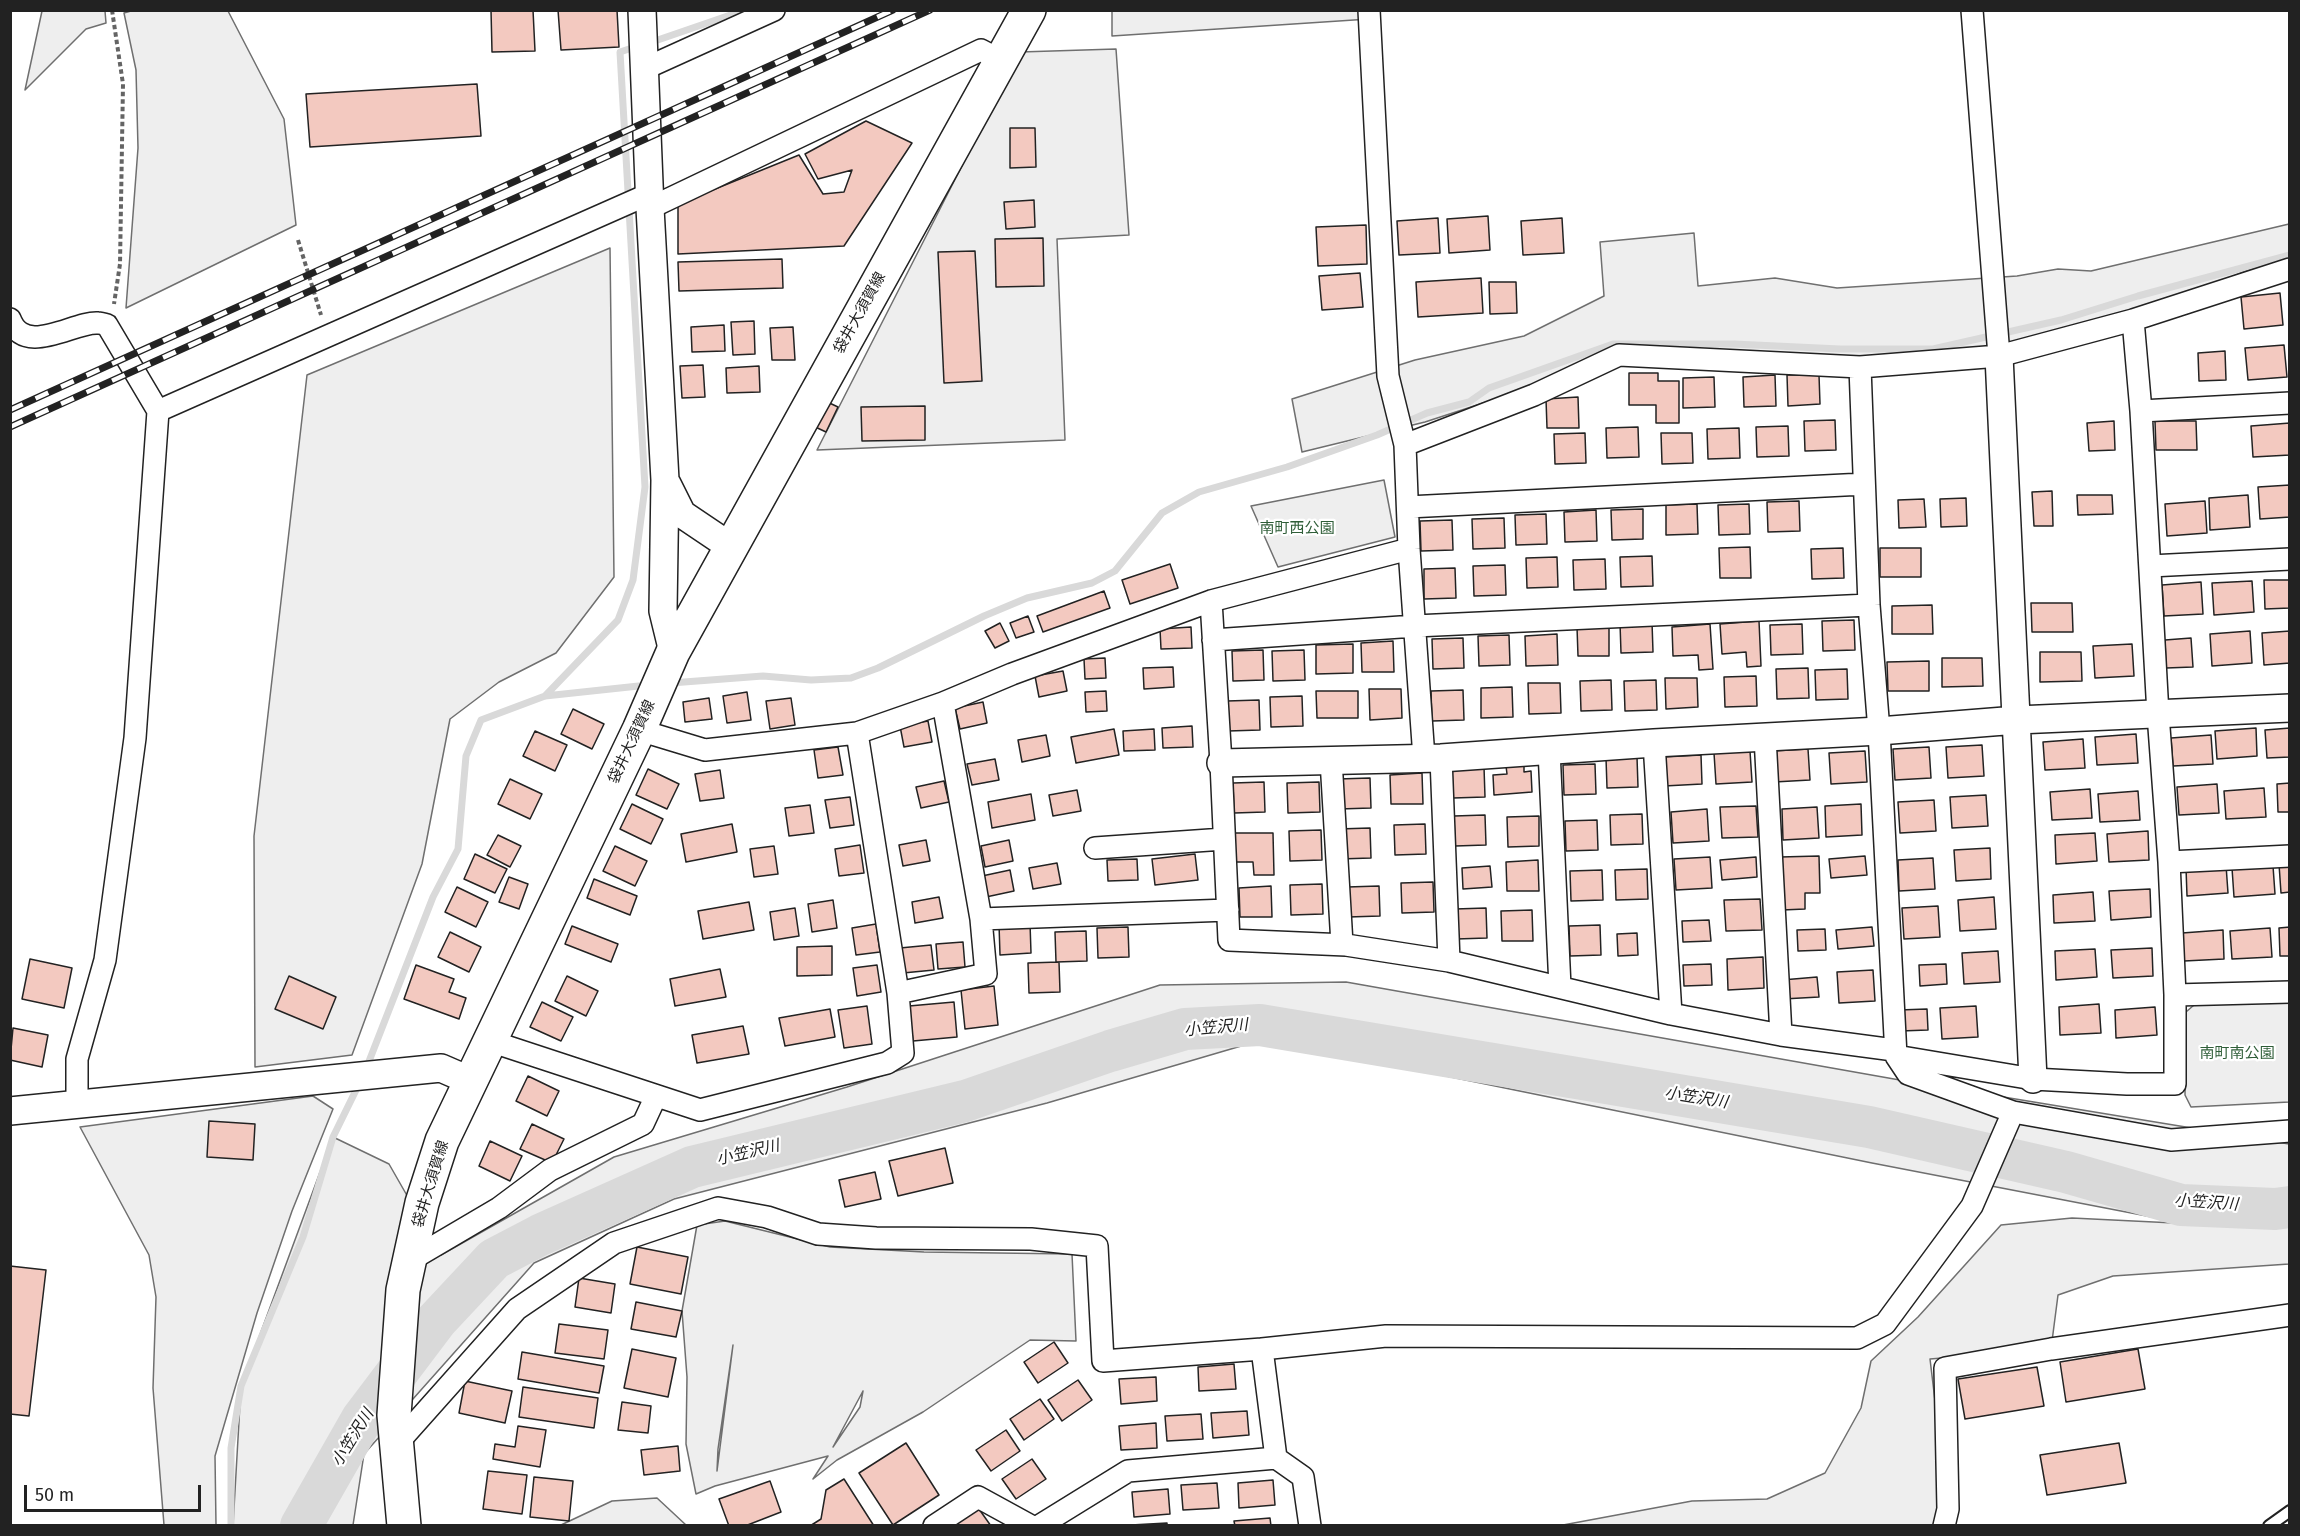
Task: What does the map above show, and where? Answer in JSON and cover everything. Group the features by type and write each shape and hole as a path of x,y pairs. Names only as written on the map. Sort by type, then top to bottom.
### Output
{"main road":[{"name":"袋井大須賀線","path":"404,1526 394,1431 406,1276 422,1203 442,1142 639,730 673,652 1029,10"}],"street":[{"path":"642,10 665,480 663,611 673,652"},
{"path":"646,69 774,10"},
{"path":"1369,10 1388,376 1405,445 1415,626 1433,758 1449,961"},
{"path":"1972,10 1999,356 2033,1079"},
{"path":"158,411 328,335 650,201 981,50 1000,60"},
{"path":"1405,445 1534,395 1619,355 1860,367 1999,356 2133,320 2289,269"},
{"path":"10,319 13,326 27,336 53,335 96,322 107,325 158,411 135,738 105,960 77,1059 77,1105"},
{"path":"1211,601 1229,940 1342,944 1449,961 1671,1014 2033,1079 2175,1084 2175,995 2169,862 2158,714 2141,411 2133,320"},
{"path":"1860,367 1869,605 1879,731 1895,1053 1908,1074 2013,1112 2171,1140 2289,1131"},
{"path":"2141,411 2289,403"},
{"path":"665,480 682,514 731,547"},
{"path":"1408,507 1864,484"},
{"path":"639,730 705,750 857,732 943,703 1012,674 1211,601 1409,549"},
{"path":"2150,566 2289,559"},
{"path":"1213,640 1415,626 1869,605"},
{"path":"898,993 986,974 981,919 943,703"},
{"path":"1221,763 1433,758 1879,731 2017,720 2289,708"},
{"path":"490,1041 700,1110 887,1063 903,1053 898,993 857,732"},
{"path":"1765,737 1780,1035"},
{"path":"1654,743 1671,1014"},
{"path":"1549,750 1560,987"},
{"path":"1330,760 1342,944"},
{"path":"1095,848 1224,839"},
{"path":"2169,862 2289,856"},
{"path":"981,919 1228,909"},
{"path":"2175,995 2289,992"},
{"path":"10,1111 401,1070 441,1068 471,1081"},
{"path":"406,1276 447,1241 500,1208 550,1170 643,1124 656,1096"},
{"path":"394,1431 517,1309 614,1243 718,1208 767,1217 818,1234 876,1238 1031,1239 1097,1246 1103,1361 1263,1349 1386,1336 1857,1338 1885,1324 1972,1206 2013,1112"},
{"path":"1944,1526 1948,1509 1945,1368 2051,1349 2289,1316"},
{"path":"1263,1349 1276,1458"},
{"path":"1039,1526 1128,1471 1276,1458 1303,1477 1310,1526"},
{"path":"934,1526 978,1497 1031,1526"}],"lane":[{"path":"2269,1526 2289,1511"}],"path":[{"path":"107,325 115,300 120,264 122,156 123,84 112,10"},
{"path":"298,240 328,335"}],"green space":[{"path":"42,11 105,11 106,23 86,29 25,90"},
{"path":"131,11 228,11 284,119 296,225 126,308 138,148 136,70 124,13"},
{"path":"1112,11 1369,11 1369,19 1112,36"},
{"path":"1116,49 1129,235 1057,239 1065,440 817,450 1020,52"},
{"path":"2289,224 2289,259 2268,262 2116,324 1999,356 1597,366 1425,422 1302,452 1292,399 1415,360 1524,336 1604,296 1600,242 1694,233 1698,286 1775,278 1837,288 2017,276 2058,269 2091,271"},
{"path":"610,248 614,577 556,653 499,682 450,719 422,864 352,1055 255,1067 254,836 307,375"},
{"name":"南町西公園","path":"1384,480 1395,537 1278,567 1251,506"},
{"path":"1346,982 1894,1079 2289,1144 2289,1264 2113,1276 2058,1295 2051,1349 1930,1359 1948,1509 1938,1525 1563,1525 1692,1501 1767,1499 1825,1473 1861,1408 1871,1361 1918,1317 2001,1225 2072,1218 2256,1227 2152,1217 1872,1163 1265,1039 1047,1103 674,1199 534,1263 364,1454 353,1525 233,1526 241,1386 333,1137 389,1164 441,1255 614,1157 847,1087 1160,985"},
{"name":"南町南公園","path":"2289,1001 2289,1102 2191,1107 2185,1095 2186,1012 2194,1005"},
{"path":"313,1096 333,1109 292,1211 257,1313 215,1456 216,1525 164,1525 153,1388 156,1297 149,1255 80,1127"},
{"path":"725,1221 830,1247 924,1252 1072,1254 1076,1341 1030,1340 923,1412 837,1460 813,1479 828,1456 715,1486 696,1494 686,1444 687,1377 682,1311 697,1225","holes":["733,1345 717,1471 718,1449","863,1391 860,1407 833,1447"]},
{"path":"657,1498 686,1525 561,1525 612,1501"}],"building":[{"path":"491,10 533,10 535,51 492,52"},
{"path":"558,10 617,10 619,47 561,50"},
{"path":"477,84 481,136 310,147 306,94"},
{"path":"866,121 912,143 844,246 678,254 678,204 799,155 823,194 844,192 852,170 818,179 805,154"},
{"path":"1010,128 1035,128 1036,167 1010,168"},
{"path":"1034,200 1035,227 1006,229 1004,202"},
{"path":"1488,216 1490,250 1449,253 1447,219"},
{"path":"1438,218 1440,253 1399,255 1397,221"},
{"path":"1562,218 1564,253 1523,255 1521,221"},
{"path":"1366,225 1367,264 1318,266 1316,227"},
{"path":"1043,238 1044,286 996,287 995,239"},
{"path":"975,251 982,381 944,383 938,252"},
{"path":"782,259 783,288 679,291 678,262"},
{"path":"1360,273 1363,307 1322,310 1319,276"},
{"path":"1481,278 1483,313 1418,317 1416,282"},
{"path":"1489,282 1516,282 1517,313 1490,314"},
{"path":"2280,293 2283,325 2244,329 2241,297"},
{"path":"754,321 755,354 733,355 731,322"},
{"path":"724,325 725,351 692,352 691,327"},
{"path":"793,327 795,360 772,360 770,328"},
{"path":"2284,345 2287,377 2248,380 2245,348"},
{"path":"2225,351 2226,380 2199,381 2198,353"},
{"path":"703,365 705,397 682,398 680,366"},
{"path":"759,366 760,392 727,393 726,368"},
{"path":"1629,373 1658,373 1658,381 1679,381 1679,423 1656,423 1656,405 1629,405"},
{"path":"1775,375 1776,406 1744,407 1743,377"},
{"path":"1787,375 1819,375 1820,404 1788,406"},
{"path":"1714,377 1715,407 1683,408 1683,378"},
{"path":"806,392 838,407 826,432 794,417"},
{"path":"1578,397 1579,428 1547,428 1546,399"},
{"path":"925,406 925,440 862,441 861,407"},
{"path":"1835,420 1836,450 1805,451 1804,421"},
{"path":"2114,421 2115,450 2089,451 2087,423"},
{"path":"2155,421 2196,421 2197,450 2156,450"},
{"path":"2290,423 2290,455 2253,457 2251,426"},
{"path":"1788,426 1789,456 1757,457 1756,427"},
{"path":"1638,427 1639,457 1607,458 1606,428"},
{"path":"1739,428 1740,458 1708,459 1707,429"},
{"path":"1585,433 1586,463 1555,464 1554,434"},
{"path":"1661,433 1692,433 1693,463 1662,464"},
{"path":"2290,485 2290,517 2260,519 2258,487"},
{"path":"2052,491 2053,526 2034,526 2032,492"},
{"path":"2077,495 2112,495 2113,514 2078,515"},
{"path":"2248,495 2250,527 2210,530 2209,498"},
{"path":"1966,498 1967,526 1941,527 1940,499"},
{"path":"1924,499 1926,527 1899,528 1898,500"},
{"path":"1799,501 1800,531 1768,532 1767,502"},
{"path":"2205,501 2207,533 2167,536 2165,504"},
{"path":"1697,504 1698,534 1666,535 1666,505"},
{"path":"1749,504 1750,534 1719,535 1718,505"},
{"path":"1643,509 1643,539 1612,540 1611,510"},
{"path":"1596,510 1597,541 1565,542 1564,512"},
{"path":"1546,514 1547,544 1516,545 1515,515"},
{"path":"1504,518 1505,548 1473,549 1472,519"},
{"path":"1452,520 1453,550 1421,551 1420,521"},
{"path":"1750,547 1751,578 1720,578 1719,548"},
{"path":"1843,548 1844,578 1812,579 1811,549"},
{"path":"1880,548 1921,548 1921,577 1880,577"},
{"path":"1652,556 1653,586 1621,587 1620,557"},
{"path":"1557,557 1558,587 1527,588 1526,558"},
{"path":"1605,559 1606,589 1574,590 1573,560"},
{"path":"1170,564 1178,588 1130,604 1122,580"},
{"path":"1505,565 1506,595 1474,596 1473,566"},
{"path":"1455,568 1456,598 1424,599 1424,569"},
{"path":"2264,580 2290,580 2290,608 2265,609"},
{"path":"2252,581 2254,612 2214,615 2212,583"},
{"path":"2201,582 2203,614 2164,616 2162,585"},
{"path":"1104,591 1110,608 1043,632 1037,616"},
{"path":"2031,603 2072,603 2073,632 2032,632"},
{"path":"1932,605 1933,634 1892,634 1892,606"},
{"path":"1028,616 1034,632 1016,638 1010,623"},
{"path":"1854,620 1855,650 1823,651 1822,621"},
{"path":"1759,621 1761,666 1747,667 1746,652 1722,654 1720,624"},
{"path":"1652,622 1653,652 1621,653 1620,623"},
{"path":"1000,623 1009,641 995,648 985,631"},
{"path":"1710,624 1713,669 1699,670 1698,655 1673,656 1672,627"},
{"path":"1802,624 1803,654 1771,655 1770,625"},
{"path":"1609,625 1609,656 1578,656 1577,627"},
{"path":"1191,627 1192,648 1161,649 1160,629"},
{"path":"2250,631 2252,663 2212,666 2210,634"},
{"path":"2290,631 2290,663 2264,665 2262,633"},
{"path":"1557,634 1558,665 1526,666 1525,636"},
{"path":"1509,635 1510,665 1479,666 1478,636"},
{"path":"1463,638 1464,668 1433,669 1432,639"},
{"path":"2191,638 2193,667 2166,668 2165,640"},
{"path":"1393,641 1394,672 1362,672 1361,643"},
{"path":"1353,644 1353,673 1316,674 1316,645"},
{"path":"2132,644 2134,676 2095,678 2093,646"},
{"path":"1263,650 1264,680 1233,681 1232,651"},
{"path":"1304,650 1305,680 1273,681 1272,651"},
{"path":"2040,652 2081,652 2082,681 2040,682"},
{"path":"1105,658 1106,678 1085,679 1084,659"},
{"path":"1942,658 1982,658 1983,686 1942,687"},
{"path":"1929,661 1929,691 1888,691 1887,662"},
{"path":"1173,667 1174,687 1144,689 1143,668"},
{"path":"1808,668 1809,698 1777,699 1776,669"},
{"path":"1847,669 1848,699 1816,700 1815,670"},
{"path":"1063,671 1067,691 1039,697 1035,676"},
{"path":"1756,676 1757,706 1725,707 1724,677"},
{"path":"1665,678 1697,678 1698,707 1666,709"},
{"path":"1611,680 1612,710 1581,711 1580,681"},
{"path":"1656,680 1657,710 1625,711 1624,681"},
{"path":"1528,683 1560,683 1561,713 1529,714"},
{"path":"1512,687 1513,717 1481,718 1481,688"},
{"path":"1369,689 1401,689 1402,718 1370,720"},
{"path":"1463,690 1464,720 1432,721 1431,691"},
{"path":"1106,691 1107,711 1086,712 1085,692"},
{"path":"1316,691 1358,691 1358,718 1317,718"},
{"path":"747,692 751,720 727,723 723,696"},
{"path":"1302,696 1303,726 1271,727 1270,697"},
{"path":"709,698 712,719 685,722 683,702"},
{"path":"791,698 795,725 770,729 766,701"},
{"path":"1259,700 1260,730 1228,731 1227,701"},
{"path":"983,702 987,723 960,729 955,708"},
{"path":"573,709 604,724 592,749 561,734"},
{"path":"928,721 932,742 904,747 900,726"},
{"path":"1192,726 1193,747 1163,748 1162,728"},
{"path":"2256,728 2257,756 2217,759 2215,731"},
{"path":"2290,728 2290,757 2267,758 2265,730"},
{"path":"1114,729 1119,755 1076,763 1071,737"},
{"path":"1154,729 1155,750 1124,751 1123,731"},
{"path":"535,731 567,745 555,771 523,756"},
{"path":"2136,734 2138,763 2097,765 2095,737"},
{"path":"1046,735 1050,756 1022,762 1018,740"},
{"path":"2211,735 2213,764 2173,766 2171,738"},
{"path":"2083,739 2085,768 2045,770 2043,742"},
{"path":"1982,745 1984,776 1948,778 1946,747"},
{"path":"838,747 843,775 818,778 814,750"},
{"path":"1929,747 1931,778 1895,780 1893,749"},
{"path":"1808,749 1810,780 1774,782 1772,751"},
{"path":"1750,751 1752,782 1716,784 1714,753"},
{"path":"1865,751 1867,782 1831,784 1829,753"},
{"path":"1701,755 1702,784 1664,786 1663,757"},
{"path":"1637,757 1638,787 1607,788 1606,758"},
{"path":"995,759 999,780 972,785 967,764"},
{"path":"1595,764 1596,794 1564,795 1563,765"},
{"path":"1524,765 1524,772 1531,771 1532,792 1494,795 1493,775 1507,774 1506,766"},
{"path":"1452,767 1484,767 1485,797 1453,798"},
{"path":"648,769 679,784 667,809 636,795"},
{"path":"720,770 724,798 700,801 695,774"},
{"path":"1422,773 1423,804 1391,804 1390,775"},
{"path":"1370,778 1371,808 1339,809 1338,779"},
{"path":"510,779 542,794 530,819 498,804"},
{"path":"944,781 949,802 921,808 916,787"},
{"path":"1264,782 1265,812 1234,813 1233,783"},
{"path":"1319,782 1320,812 1288,813 1287,783"},
{"path":"2290,783 2290,812 2278,812 2277,784"},
{"path":"2217,784 2219,813 2179,815 2177,787"},
{"path":"2264,788 2266,817 2226,819 2224,791"},
{"path":"2090,789 2092,818 2052,820 2050,792"},
{"path":"1077,790 1081,811 1053,816 1049,795"},
{"path":"2138,791 2140,820 2100,822 2098,794"},
{"path":"1031,794 1035,820 992,828 988,802"},
{"path":"1986,795 1988,826 1952,828 1950,797"},
{"path":"850,797 854,825 830,828 825,800"},
{"path":"1934,800 1936,831 1900,833 1898,802"},
{"path":"632,804 663,819 651,844 620,829"},
{"path":"1861,804 1862,835 1826,837 1825,806"},
{"path":"810,805 814,833 789,836 785,808"},
{"path":"1756,806 1758,837 1722,838 1720,807"},
{"path":"1817,807 1819,838 1783,840 1782,809"},
{"path":"1707,809 1709,841 1673,843 1671,812"},
{"path":"1642,814 1643,844 1611,845 1610,815"},
{"path":"1485,815 1486,845 1455,846 1454,816"},
{"path":"1539,816 1539,846 1508,847 1507,817"},
{"path":"1597,820 1598,850 1566,851 1565,821"},
{"path":"732,824 737,852 686,862 681,834"},
{"path":"1425,824 1426,854 1395,855 1394,825"},
{"path":"1370,828 1371,858 1339,859 1338,829"},
{"path":"1321,830 1322,860 1290,861 1289,831"},
{"path":"2148,831 2149,860 2109,862 2107,834"},
{"path":"1231,833 1273,833 1274,875 1254,875 1253,862 1231,862"},
{"path":"2095,833 2097,861 2056,864 2055,835"},
{"path":"498,835 521,846 510,867 487,855"},
{"path":"926,840 930,861 903,866 899,845"},
{"path":"1009,840 1013,861 985,867 981,846"},
{"path":"860,845 864,873 839,876 835,849"},
{"path":"615,846 647,861 635,886 603,871"},
{"path":"774,846 778,874 754,877 750,849"},
{"path":"1990,848 1991,879 1956,881 1954,850"},
{"path":"475,854 507,869 495,893 464,879"},
{"path":"1195,854 1198,880 1155,885 1152,859"},
{"path":"1819,856 1820,893 1805,893 1805,909 1782,910 1780,857"},
{"path":"1865,856 1867,875 1831,878 1829,859"},
{"path":"1710,857 1712,888 1676,890 1674,859"},
{"path":"1756,857 1757,877 1722,880 1720,860"},
{"path":"1933,858 1935,889 1899,891 1898,860"},
{"path":"1137,859 1138,880 1108,881 1107,860"},
{"path":"1538,860 1539,891 1507,891 1506,862"},
{"path":"1057,863 1061,884 1033,889 1029,868"},
{"path":"2290,863 2290,892 2281,893 2279,864"},
{"path":"2226,865 2228,893 2187,896 2186,868"},
{"path":"1490,866 1492,887 1463,889 1462,868"},
{"path":"2273,866 2275,894 2234,897 2232,868"},
{"path":"1647,869 1648,899 1616,900 1615,870"},
{"path":"1010,870 1014,891 986,897 982,876"},
{"path":"1602,870 1603,900 1571,901 1570,871"},
{"path":"509,877 528,884 519,909 499,902"},
{"path":"594,879 637,896 630,915 587,898"},
{"path":"1433,882 1434,912 1402,913 1401,883"},
{"path":"1322,884 1323,914 1291,915 1290,885"},
{"path":"1271,886 1272,917 1240,917 1239,888"},
{"path":"1379,886 1380,916 1348,917 1347,887"},
{"path":"457,887 488,902 476,927 445,912"},
{"path":"2150,889 2151,917 2111,920 2109,891"},
{"path":"2093,892 2095,921 2054,923 2053,895"},
{"path":"939,897 943,918 915,923 912,902"},
{"path":"1994,897 1996,929 1960,931 1958,900"},
{"path":"1760,899 1762,930 1726,931 1724,900"},
{"path":"833,900 837,928 812,932 808,904"},
{"path":"749,902 754,930 703,939 698,911"},
{"path":"1938,906 1940,937 1904,939 1902,908"},
{"path":"795,908 799,936 774,940 770,912"},
{"path":"1486,908 1487,938 1456,939 1455,909"},
{"path":"1532,910 1533,941 1502,941 1501,911"},
{"path":"1709,920 1711,941 1683,942 1682,921"},
{"path":"1030,923 1031,953 1000,955 999,924"},
{"path":"876,924 880,952 856,955 852,928"},
{"path":"1600,925 1601,955 1570,956 1569,926"},
{"path":"572,926 618,944 611,962 565,944"},
{"path":"1128,927 1129,957 1098,958 1097,928"},
{"path":"1872,927 1874,946 1838,949 1836,930"},
{"path":"2290,927 2290,956 2280,956 2279,928"},
{"path":"2270,928 2272,957 2232,959 2230,931"},
{"path":"1825,929 1826,950 1798,951 1797,930"},
{"path":"2223,930 2224,959 2184,961 2182,933"},
{"path":"1086,931 1087,961 1056,962 1055,932"},
{"path":"450,932 481,947 469,972 438,957"},
{"path":"1637,933 1638,955 1618,956 1617,934"},
{"path":"963,942 965,967 938,969 936,944"},
{"path":"931,945 934,970 903,973 900,948"},
{"path":"832,946 832,975 797,976 797,947"},
{"path":"2152,948 2153,976 2113,978 2111,950"},
{"path":"2095,949 2097,977 2056,980 2055,951"},
{"path":"1998,951 2000,982 1964,984 1962,953"},
{"path":"1763,957 1764,988 1728,990 1727,959"},
{"path":"30,959 72,968 64,1008 22,999"},
{"path":"1059,962 1060,992 1029,993 1028,963"},
{"path":"1711,964 1712,985 1684,986 1683,965"},
{"path":"1946,964 1947,984 1920,986 1919,965"},
{"path":"416,965 454,979 449,992 466,998 459,1019 404,999"},
{"path":"877,965 881,992 857,996 853,968"},
{"path":"720,969 726,997 675,1006 670,979"},
{"path":"1873,970 1875,1001 1839,1003 1837,972"},
{"path":"289,976 336,997 323,1029 275,1009"},
{"path":"567,976 598,991 586,1016 555,1001"},
{"path":"1817,977 1819,997 1783,999 1782,980"},
{"path":"994,986 998,1025 965,1029 961,990"},
{"path":"542,1002 573,1017 561,1041 530,1027"},
{"path":"954,1002 957,1037 913,1041 909,1006"},
{"path":"2099,1004 2101,1033 2060,1035 2059,1007"},
{"path":"867,1006 872,1044 844,1048 838,1010"},
{"path":"1976,1006 1978,1037 1942,1039 1940,1008"},
{"path":"2155,1007 2157,1035 2116,1038 2115,1010"},
{"path":"830,1009 835,1037 785,1046 779,1018"},
{"path":"1927,1009 1928,1030 1900,1031 1899,1010"},
{"path":"743,1026 749,1054 697,1063 692,1035"},
{"path":"13,1028 48,1035 42,1067 10,1060"},
{"path":"528,1076 559,1091 547,1116 516,1101"},
{"path":"209,1121 255,1124 253,1160 207,1157"},
{"path":"532,1124 564,1139 552,1163 520,1149"},
{"path":"490,1141 522,1156 510,1181 479,1166"},
{"path":"945,1148 953,1183 898,1196 889,1161"},
{"path":"875,1172 881,1199 845,1207 839,1180"},
{"path":"637,1247 688,1257 681,1294 630,1284"},
{"path":"10,1266 46,1270 29,1416 10,1414"},
{"path":"579,1278 615,1284 611,1313 575,1307"},
{"path":"636,1302 682,1311 676,1337 631,1329"},
{"path":"559,1324 608,1330 604,1359 555,1353"},
{"path":"1054,1342 1068,1363 1038,1383 1024,1362"},
{"path":"632,1349 676,1358 668,1397 624,1388"},
{"path":"2138,1349 2145,1389 2066,1402 2060,1362"},
{"path":"522,1352 604,1366 599,1393 518,1379"},
{"path":"1234,1364 1236,1389 1199,1391 1198,1367"},
{"path":"2037,1367 2044,1406 1965,1419 1958,1379"},
{"path":"1156,1377 1157,1401 1121,1404 1119,1379"},
{"path":"1078,1380 1092,1400 1062,1421 1048,1400"},
{"path":"465,1381 512,1391 505,1423 459,1413"},
{"path":"523,1387 598,1398 594,1428 519,1417"},
{"path":"1040,1399 1054,1419 1024,1440 1010,1419"},
{"path":"622,1402 651,1406 648,1433 618,1430"},
{"path":"1247,1411 1249,1435 1213,1438 1211,1413"},
{"path":"1201,1414 1203,1439 1167,1441 1165,1416"},
{"path":"1156,1423 1157,1448 1121,1450 1119,1426"},
{"path":"518,1426 546,1430 540,1467 493,1459 495,1444 515,1447"},
{"path":"1006,1430 1020,1451 991,1471 976,1450"},
{"path":"906,1443 939,1495 893,1525 859,1473"},
{"path":"2119,1443 2126,1483 2047,1495 2040,1455"},
{"path":"678,1446 680,1471 644,1475 641,1450"},
{"path":"1032,1459 1046,1479 1016,1499 1002,1479"},
{"path":"488,1471 527,1475 522,1514 483,1509"},
{"path":"534,1477 573,1481 569,1521 530,1517"},
{"path":"844,1479 874,1526 810,1526 821,1519 826,1490"},
{"path":"1273,1480 1275,1505 1239,1508 1238,1483"},
{"path":"770,1481 781,1512 745,1526 729,1526 719,1499"},
{"path":"1217,1483 1219,1508 1183,1510 1181,1485"},
{"path":"1168,1489 1170,1514 1134,1517 1132,1492"},
{"path":"974,1502 991,1526 941,1526"},
{"path":"1270,1518 1271,1526 1235,1526 1234,1521"},
{"path":"1167,1523 1167,1526 1131,1526 1131,1525"}],"waterway":[{"path":"649,43 745,10"},
{"path":"545,696 618,620 633,580 645,487 620,52 638,46"},
{"path":"671,683 763,676 811,680 851,678 878,668 984,616 1027,598 1092,583 1115,571 1162,513 1199,492 1287,467 1377,435 1427,413 1469,402 1489,388 1613,344 1734,344 1840,349 1933,349 2061,320 2138,296 2290,255"},
{"path":"366,1069 433,897 458,849 466,756 481,720 545,696 648,685"},
{"name":"小笠沢川","path":"301,1526 362,1419 436,1321 494,1259 540,1235 692,1167 965,1101 1110,1051 1185,1029 1260,1025 1869,1127 2066,1172 2181,1205 2275,1209 2290,1207"},
{"path":"231,1526 231,1448 241,1386 303,1237 333,1137 360,1082"}],"railway":[{"path":"10,410 893,10"},
{"path":"10,427 930,10"}]}
